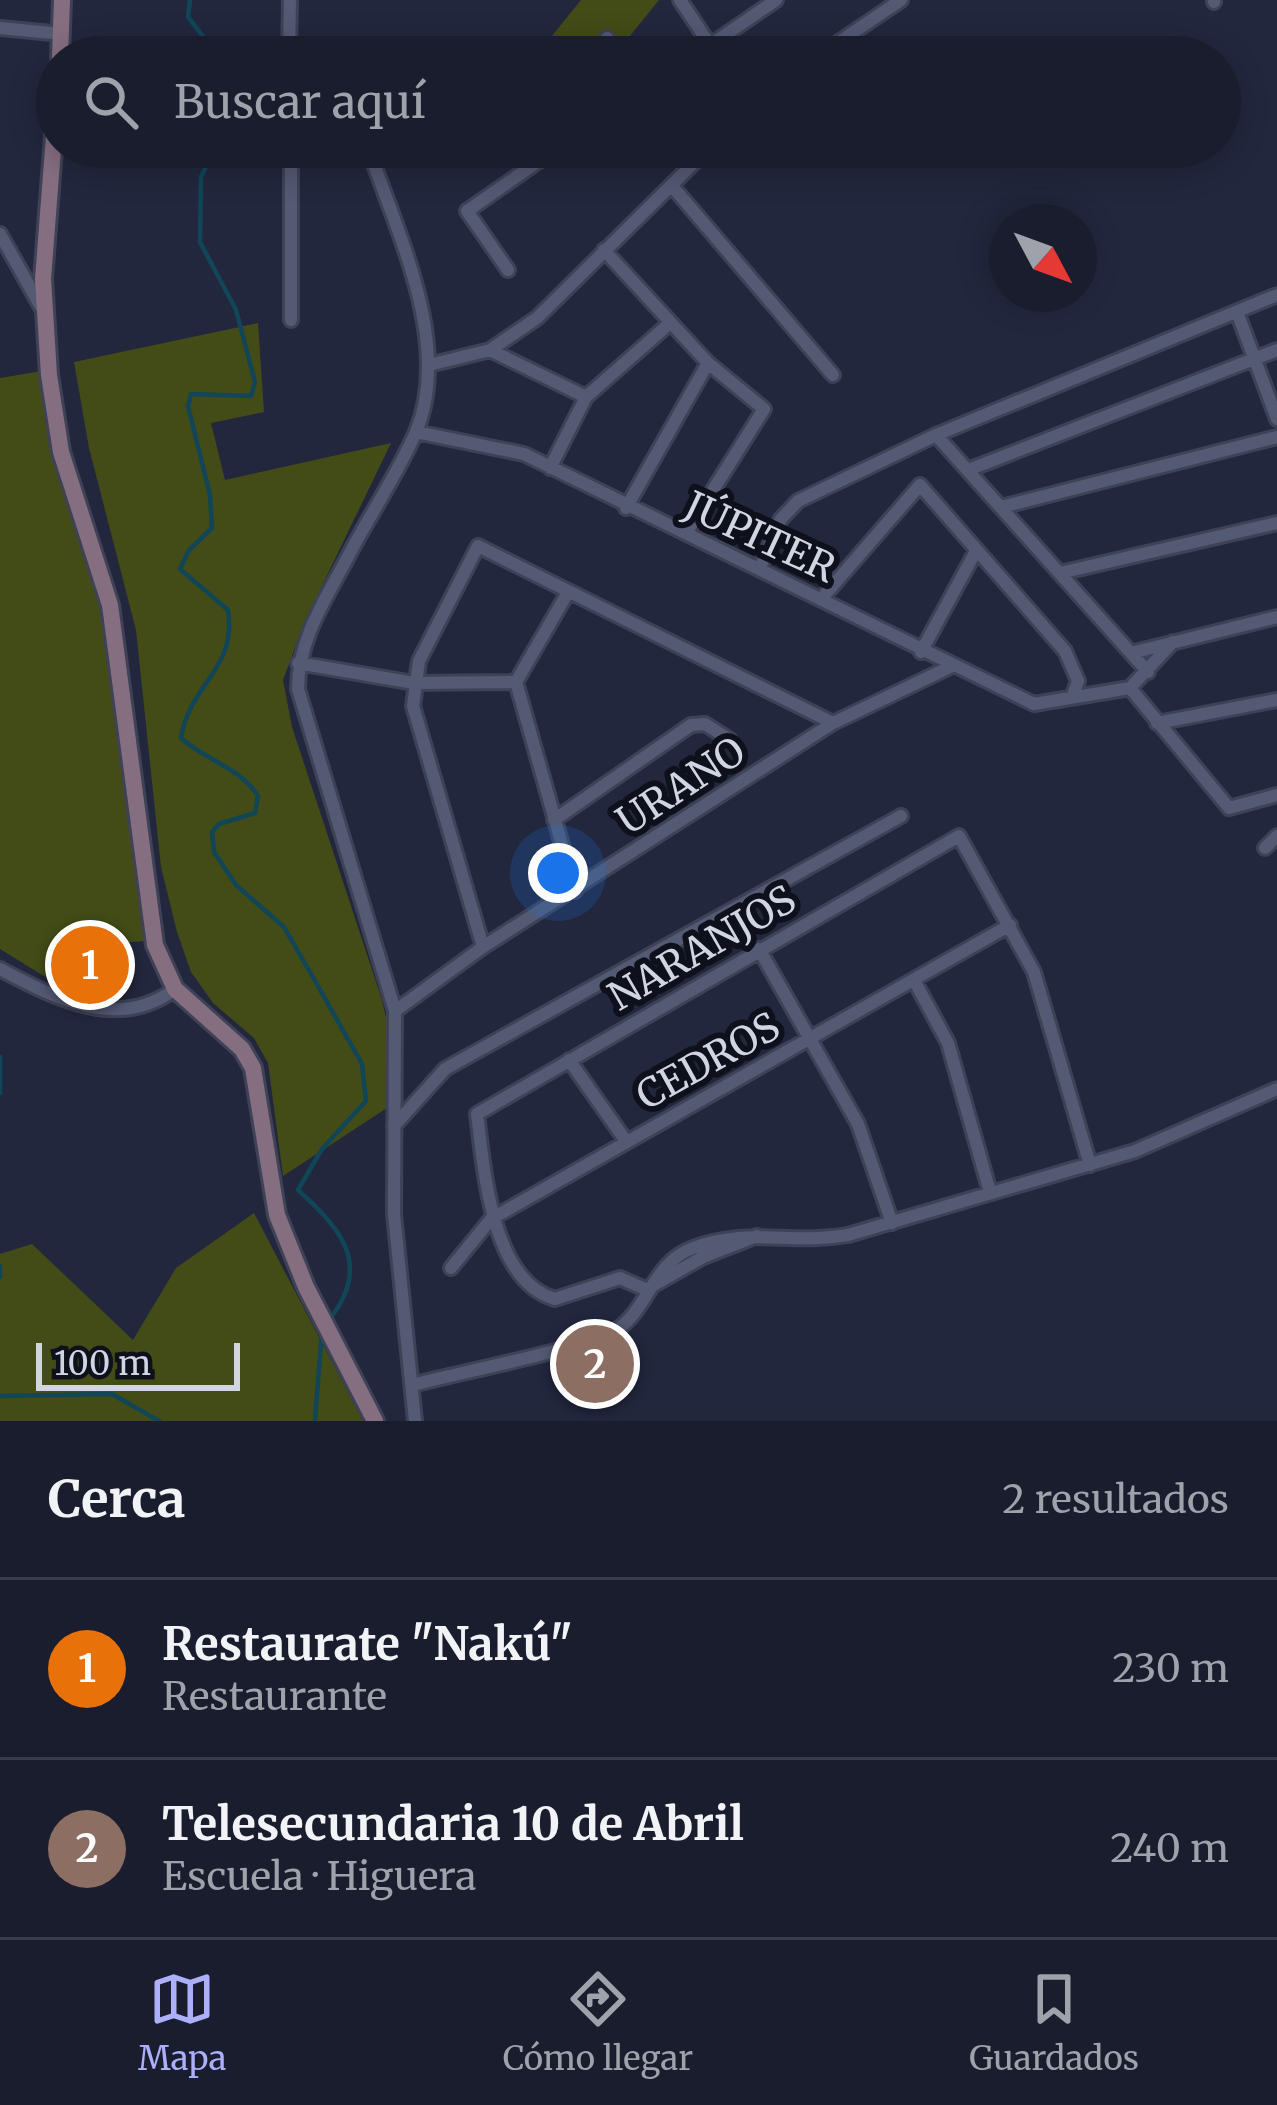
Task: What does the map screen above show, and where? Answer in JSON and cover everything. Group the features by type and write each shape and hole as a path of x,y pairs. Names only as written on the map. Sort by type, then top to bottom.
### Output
{"street":[{"path":"0,28 62,34 62,0"},
{"path":"289,36 290,0"},
{"path":"680,0 704,36"},
{"path":"732,36 776,0"},
{"path":"848,36 902,0"},
{"path":"53,168 44,314 61,452 110,605 155,945 175,988 242,1049 253,1068 273,1200 306,1287 375,1421"},
{"path":"291,168 291,320"},
{"path":"375,168 423,322 429,365 416,432 310,628 298,663 298,689 394,1010 397,1262 415,1421"},
{"path":"508,270 467,211 529,168"},
{"path":"429,365 490,350 537,318 690,168"},
{"path":"672,186 833,375"},
{"path":"0,234 44,314"},
{"path":"604,250 708,363 764,409 686,533"},
{"path":"760,568 781,519 798,501 937,435 1277,295"},
{"path":"1238,311 1277,419"},
{"path":"550,468 586,397 670,323"},
{"path":"490,350 586,397"},
{"path":"968,470 1277,350"},
{"path":"626,508 708,363"},
{"name":"JÚPITER","path":"416,432 524,454 626,508 822,598 950,667 1034,704 1130,688"},
{"path":"937,435 1148,672"},
{"path":"1000,507 1277,436"},
{"path":"822,598 920,485 1065,651 1078,681 1073,695"},
{"path":"1060,573 1277,523"},
{"path":"482,947 413,706 414,682 478,546 833,723"},
{"path":"921,652 976,551"},
{"path":"567,594 516,682 575,891"},
{"path":"1131,653 1277,617"},
{"path":"1173,642 1130,688 1229,808 1277,795"},
{"path":"298,663 414,682 516,682"},
{"name":"URANO","path":"394,1010 482,947 833,723 950,667"},
{"path":"1157,723 1277,700"},
{"path":"554,820 698,722 730,740"},
{"path":"393,1127 445,1069 901,817"},
{"name":"NARANJOS","path":"490,1219 477,1114 759,949 959,836 1010,925"},
{"path":"1265,848 1277,836"},
{"path":"1010,925 1034,972 1090,1165"},
{"name":"CEDROS","path":"451,1268 490,1219 1010,925"},
{"path":"759,949 813,1037 858,1124 892,1223"},
{"path":"0,969 80,1007 117,1010 160,1000 175,988"},
{"path":"915,982 948,1043 990,1192"},
{"path":"568,1060 626,1141"},
{"path":"412,1385 616,1331 645,1289 687,1250 739,1233 812,1241 892,1223 1135,1151 1277,1089"},
{"path":"490,1219 530,1286 542,1295 555,1299 620,1278 645,1289"}],"green space":[{"path":"581,0 659,0 630,36 552,36"},
{"path":"258,323 264,412 211,423 225,480 391,443 304,623 283,680 292,727 382,1000 389,1030 390,1106 283,1176 268,1063 254,1038 213,1003 191,972 177,932 161,867 136,630 89,448 74,362"},
{"path":"54,369 107,609 139,897 156,940 61,948 55,983 0,949 0,378"},
{"path":"254,1213 363,1421 0,1421 0,1254 32,1244 133,1340 176,1268"}],"waterway":[{"path":"190,0 188,17 203,36"},
{"path":"205,168 200,242 236,310 255,382 251,396 191,394 188,406 210,495 212,528 189,550 180,569 228,610 229,631 226,648 193,703 181,738 242,778 258,796 255,813 219,824 212,832 214,852 236,885 284,927 362,1064 366,1101 322,1149 298,1190 338,1234 350,1265 349,1282 329,1320"},
{"path":"0,1057 0,1093"},
{"path":"0,1266 0,1277"},
{"path":"315,1421 322,1329"},
{"path":"0,1396 112,1394 159,1421"}],"place":[{"name":"Restaurate \"Nakú\"","path":"90,965"},
{"name":"Telesecundaria 10 de Abril","path":"595,1364"}]}
